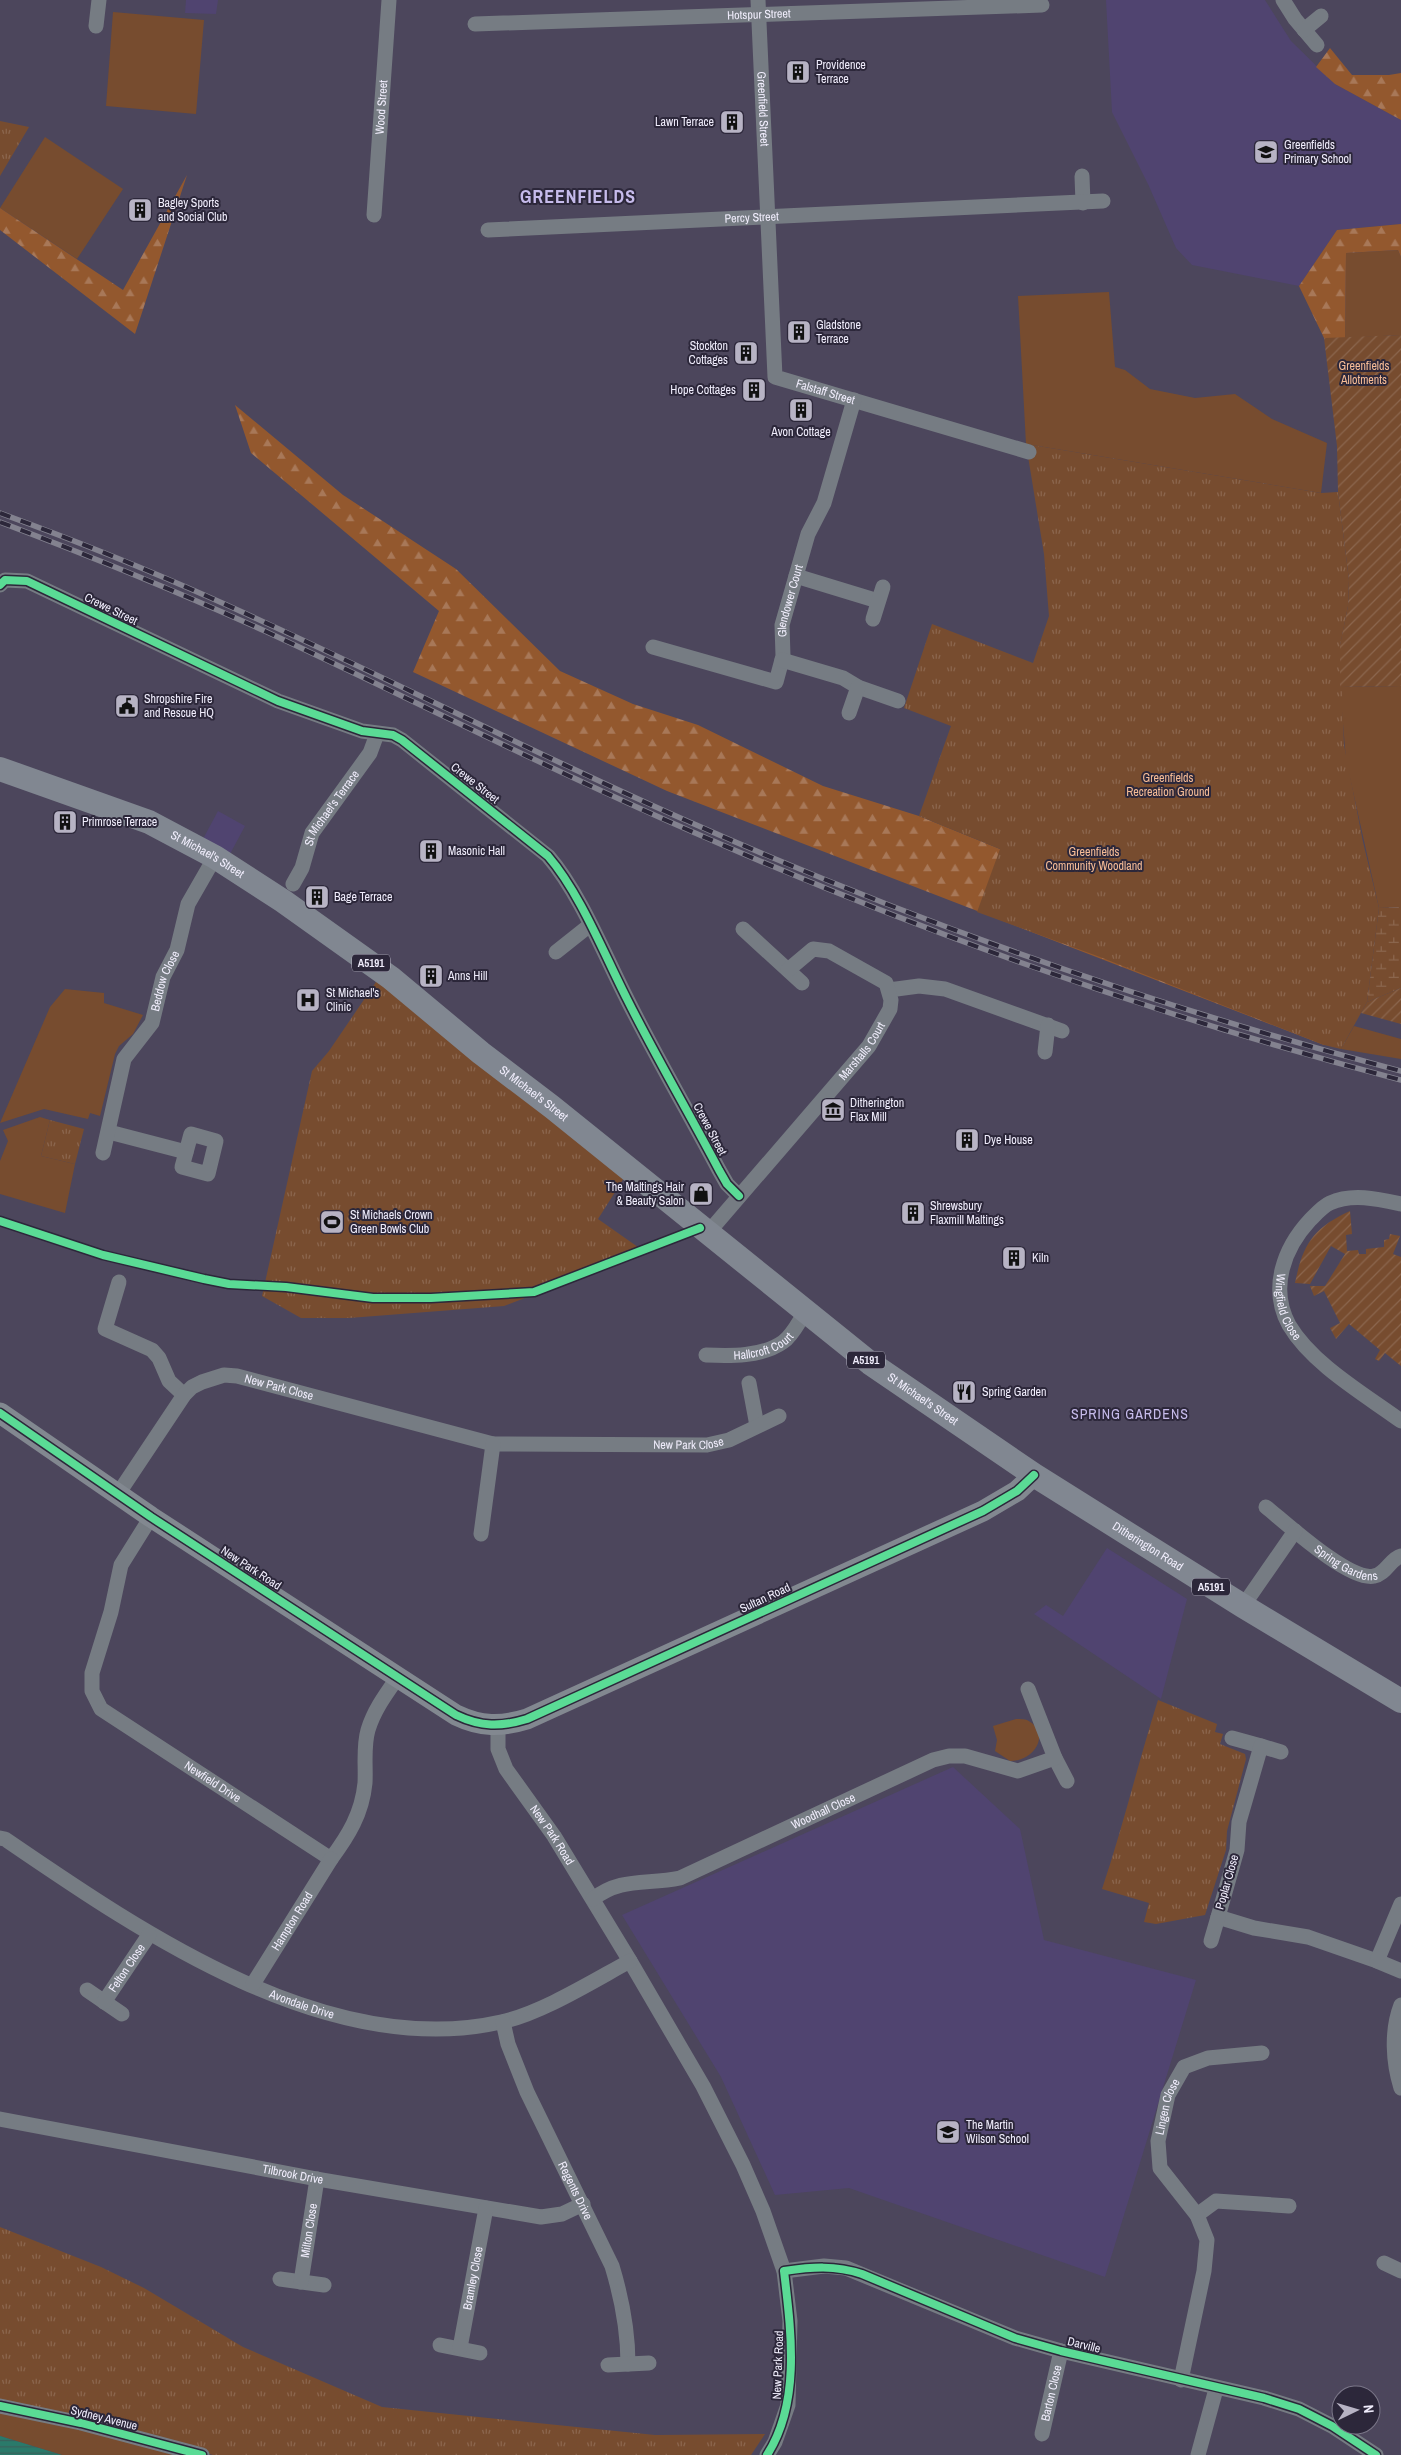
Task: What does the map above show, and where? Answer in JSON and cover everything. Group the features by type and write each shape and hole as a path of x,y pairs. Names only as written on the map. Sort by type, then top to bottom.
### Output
{"main road":[{"name":"St Michael's Street","path":"0,769 149,822 215,857 283,901 391,978 707,1234 878,1368 1034,1475"},
{"name":"Ditherington Road","path":"1034,1475 1397,1700"}],"street":[{"path":"96,26 99,0"},
{"name":"Wood Street","path":"374,215 389,0"},
{"path":"1283,0 1317,45"},
{"name":"Hotspur Street","path":"475,24 758,7 1042,5"},
{"name":"Greenfield Street","path":"758,7 767,217"},
{"path":"1304,30 1321,16"},
{"path":"1082,176 1083,203"},
{"name":"Percy Street","path":"488,230 1103,201"},
{"name":"Falstaff Street","path":"767,217 775,377 1029,452"},
{"name":"Glendower Court","path":"653,647 776,682 782,660 782,625 812,524 824,503 854,400"},
{"path":"796,576 881,594 873,619"},
{"name":"Crewe Street","path":"0,585 5,580 27,581 262,694 324,718 377,734 393,735 402,740 548,856 559,870 590,925 628,1002 719,1170 727,1184 739,1196"},
{"path":"782,660 843,678 858,687 898,701"},
{"path":"849,714 858,687"},
{"name":"St Michael's Terrace","path":"293,884 302,868 312,833 370,753 377,734"},
{"name":"Beddow Close","path":"103,1152 124,1059 152,1023 163,977 177,950 188,904 215,857"},
{"path":"556,952 590,925"},
{"path":"743,928 802,983"},
{"path":"788,970 813,949 821,949 878,977 886,983 889,990 919,986 945,989 1062,1031"},
{"name":"Marshalls Court","path":"739,1196 758,1177 869,1046 890,1009 889,990"},
{"path":"1045,1052 1048,1025"},
{"path":"109,1132 186,1152"},
{"path":"707,1234 739,1196"},
{"name":"Wingfield Close","path":"1401,1204 1354,1197 1329,1203 1295,1236 1285,1256 1279,1277 1281,1302 1288,1322 1299,1340 1314,1356 1401,1421"},
{"path":"119,1282 104,1329 152,1350 160,1358 168,1381 184,1394"},
{"name":"Hallcroft Court","path":"706,1355 742,1355 775,1346 790,1336 806,1310"},
{"name":"New Park Close","path":"118,1494 184,1394 192,1387 224,1375 237,1376 493,1444 707,1445 729,1440 779,1416"},
{"path":"749,1383 757,1426"},
{"name":"New Park Road","path":"0,1414 151,1517 456,1715 476,1723 498,1726 498,1749 506,1769 554,1836 593,1898 703,2086 744,2165 763,2210 784,2272 790,2321 788,2405 775,2442 767,2455"},
{"path":"482,1534 493,1444"},
{"name":"Sultan Road","path":"498,1726 527,1719 983,1511 1017,1491 1034,1475"},
{"name":"Spring Gardens","path":"1266,1507 1344,1568 1361,1576 1379,1574 1398,1557"},
{"name":"Newfield Drive","path":"151,1517 121,1564 111,1612 92,1673 92,1691 95,1700 102,1709 331,1859"},
{"path":"1243,1606 1295,1531"},
{"path":"331,1859 351,1831 361,1808 365,1784 367,1731 378,1705 398,1676"},
{"path":"1028,1689 1055,1758 1067,1781"},
{"path":"1232,1738 1281,1752"},
{"name":"Poplar Close","path":"1261,1746 1239,1822 1236,1850 1218,1916 1254,1928 1308,1937 1401,1971"},
{"name":"Woodhall Close","path":"593,1898 620,1884 680,1878 934,1760 949,1756 965,1756 1018,1771 1055,1758"},
{"name":"Avondale Drive","path":"0,1838 5,1839 149,1935 205,1965 301,2004 344,2017 386,2026 463,2029 503,2022 547,2004 630,1961"},
{"name":"Hampton Road","path":"252,1984 331,1859"},
{"path":"1377,1961 1396,1933 1401,1904"},
{"path":"1211,1941 1218,1916"},
{"name":"Felton Close","path":"104,2002 149,1935"},
{"name":"Felton Close","path":"87,1990 122,2014"},
{"path":"1401,2005 1394,2045 1395,2064 1401,2088"},
{"name":"Regents Drive","path":"503,2022 513,2058 527,2092 612,2266 621,2293 628,2343 628,2364"},
{"name":"Lingen Close","path":"1181,2380 1204,2271 1207,2240 1197,2215 1160,2168 1158,2141 1168,2095 1184,2067 1208,2058 1262,2054"},
{"name":"Tilbrook Drive","path":"0,2119 317,2179 541,2217 562,2214 583,2204"},
{"name":"Milton Close","path":"301,2282 317,2179"},
{"path":"1197,2215 1216,2201 1289,2206"},
{"name":"Bramley Close","path":"460,2348 486,2208"},
{"path":"1384,2263 1401,2271"},
{"name":"Darville","path":"784,2272 824,2266 846,2268 1016,2338 1061,2351 1264,2398 1299,2409 1332,2426 1376,2455"},
{"path":"280,2279 324,2285"},
{"path":"440,2345 480,2353"},
{"name":"Barton Close","path":"1042,2434 1061,2351"},
{"path":"608,2365 649,2363"},
{"path":"1198,2455 1216,2388"},
{"name":"Sydney Avenue","path":"0,2406 81,2423 202,2455"}],"shaded area":[{"path":"186,0 218,0 216,14 185,13"},
{"name":"Greenfields Primary School","path":"1106,0 1265,0 1291,41 1335,84 1401,120 1401,224 1337,230 1299,286 1192,265 1176,248 1148,184 1112,112"},
{"path":"218,811 245,826 230,854 203,839"},
{"path":"1107,1548 1187,1599 1161,1699 1034,1614 1046,1605 1063,1616"},
{"name":"The Martin Wilson School","path":"953,1767 1020,1829 1044,1940 1196,1980 1105,2277 849,2188 775,2195 721,2077 622,1915"},
{"path":"0,2436 62,2455 0,2455"}],"green space":[{"path":"113,12 204,20 196,114 106,106"},
{"path":"1330,48 1352,75 1389,75 1401,73 1401,120 1335,84 1316,67"},
{"path":"0,121 29,127 0,176"},
{"path":"45,137 123,189 77,259 0,208"},
{"path":"187,175 135,334 0,230 0,208 123,290"},
{"path":"1401,224 1401,257 1398,250 1346,253 1345,338 1324,338 1299,286 1337,230"},
{"path":"1398,250 1401,257 1401,335 1345,338 1346,253"},
{"path":"1109,292 1115,367 1125,370 1150,389 1195,398 1235,394 1272,419 1327,443 1321,493 1026,444 1018,296"},
{"name":"Greenfields Allotments","path":"1401,335 1401,686 1340,687 1340,645 1348,606 1349,580 1338,492 1337,446 1324,338"},
{"path":"235,405 343,495 456,569 560,671 633,704 698,725 823,786 919,816 1000,849 1331,1029 1324,1045 667,791 413,672 439,611 251,453"},
{"name":"Greenfields Recreation Ground","path":"1026,444 1321,493 1338,492 1349,580 1348,606 1340,646 1344,745 1363,842 1379,908 1367,1002 1341,1049 1324,1045 1100,957 977,912 1000,849 919,816 951,726 904,708 932,624 1033,663 1049,616 1044,554"},
{"path":"1401,686 1401,907 1379,908 1346,760 1340,687"},
{"path":"1401,907 1401,988 1367,1002 1379,908"},
{"path":"378,979 624,1178 598,1219 645,1252 504,1306 349,1318 301,1318 262,1296 312,1071 329,1051"},
{"path":"1401,988 1401,1024 1361,1013 1367,1002"},
{"path":"65,989 104,993 104,1003 143,1015 133,1034 119,1046 115,1054 100,1116 90,1113 88,1119 44,1109 0,1123 50,1007"},
{"path":"1354,1026 1401,1039 1401,1059 1341,1049"},
{"path":"40,1117 50,1120 41,1156 75,1164 65,1213 0,1194 0,1161 8,1141 3,1130"},
{"path":"50,1120 84,1129 75,1164 41,1156"},
{"path":"1350,1211 1352,1234 1346,1235 1347,1251 1358,1250 1359,1254 1366,1254 1366,1249 1384,1247 1384,1240 1389,1239 1390,1234 1400,1236 1393,1254 1401,1257 1401,1366 1385,1353 1379,1361 1375,1359 1380,1350 1349,1324 1336,1339 1330,1328 1340,1323 1324,1291 1314,1296 1310,1286 1325,1286 1345,1254 1331,1246 1310,1284 1295,1283 1306,1248 1318,1231 1337,1217"},
{"path":"1158,1700 1217,1724 1215,1732 1223,1734 1220,1744 1245,1754 1246,1759 1227,1831 1226,1850 1205,1915 1156,1924 1144,1922 1149,1903 1102,1889"},
{"path":"1016,1719 1026,1720 1034,1725 1038,1731 1039,1738 1033,1751 1027,1756 1019,1760 1010,1761 995,1751 997,1740 993,1726"},
{"path":"0,2227 101,2267 144,2288 243,2347 382,2407 655,2435 765,2434 751,2455 213,2455 85,2419 0,2400"},
{"path":"0,2413 79,2429 178,2455 62,2455 0,2436"}],"railway":[{"path":"0,513 159,575 211,598 685,820 860,894 949,928 1128,991 1309,1046 1401,1071"},
{"path":"0,522 234,617 633,805 861,902 1038,969 1128,999 1218,1028 1401,1080"}],"cycle path":[{"path":"0,585 5,580 27,581 278,701 362,731 393,735 402,740 548,856 571,888 591,924 638,1021 719,1170 727,1184 739,1196"},
{"path":"0,1221 103,1255 204,1279 229,1284 286,1287 373,1298 431,1298 534,1292 700,1228"},
{"path":"0,1413 151,1517 456,1715 483,1724 500,1724 527,1719 983,1511 1017,1491 1034,1475"},
{"path":"767,2455 778,2434 785,2412 789,2389 791,2342 784,2271 823,2268 842,2269 862,2274 1015,2338 1061,2351 1264,2398 1299,2409 1332,2426 1376,2455"},
{"path":"0,2406 81,2423 202,2455"}],"place":[{"name":"Providence Terrace","path":"798,72"},
{"name":"Lawn Terrace","path":"732,122"},
{"name":"Greenfields Primary School","path":"1266,152"},
{"name":"Bagley Sports and Social Club","path":"140,210"},
{"name":"Gladstone Terrace","path":"799,332"},
{"name":"Stockton Cottages","path":"746,353"},
{"name":"Hope Cottages","path":"754,390"},
{"name":"Avon Cottage","path":"801,410"},
{"name":"Shropshire Fire and Rescue HQ","path":"127,706"},
{"name":"Primrose Terrace","path":"65,822"},
{"name":"Masonic Hall","path":"431,851"},
{"name":"Bage Terrace","path":"317,897"},
{"name":"Anns Hill","path":"431,976"},
{"name":"St Michael's Clinic","path":"308,1000"},
{"name":"Ditherington Flax Mill","path":"833,1110"},
{"name":"Dye House","path":"967,1140"},
{"name":"The Maltings Hair & Beauty Salon","path":"701,1194"},
{"name":"Shrewsbury Flaxmill Maltings","path":"913,1213"},
{"name":"St Michaels Crown Green Bowls Club","path":"332,1222"},
{"name":"Kiln","path":"1014,1258"},
{"name":"Spring Garden","path":"964,1392"},
{"name":"The Martin Wilson School","path":"948,2132"}],"district":[{"name":"GREENFIELDS","path":"578,196"},
{"name":"SPRING GARDENS","path":"1130,1414"}],"park label":[{"name":"Greenfields Community Woodland","path":"1094,859"}]}
